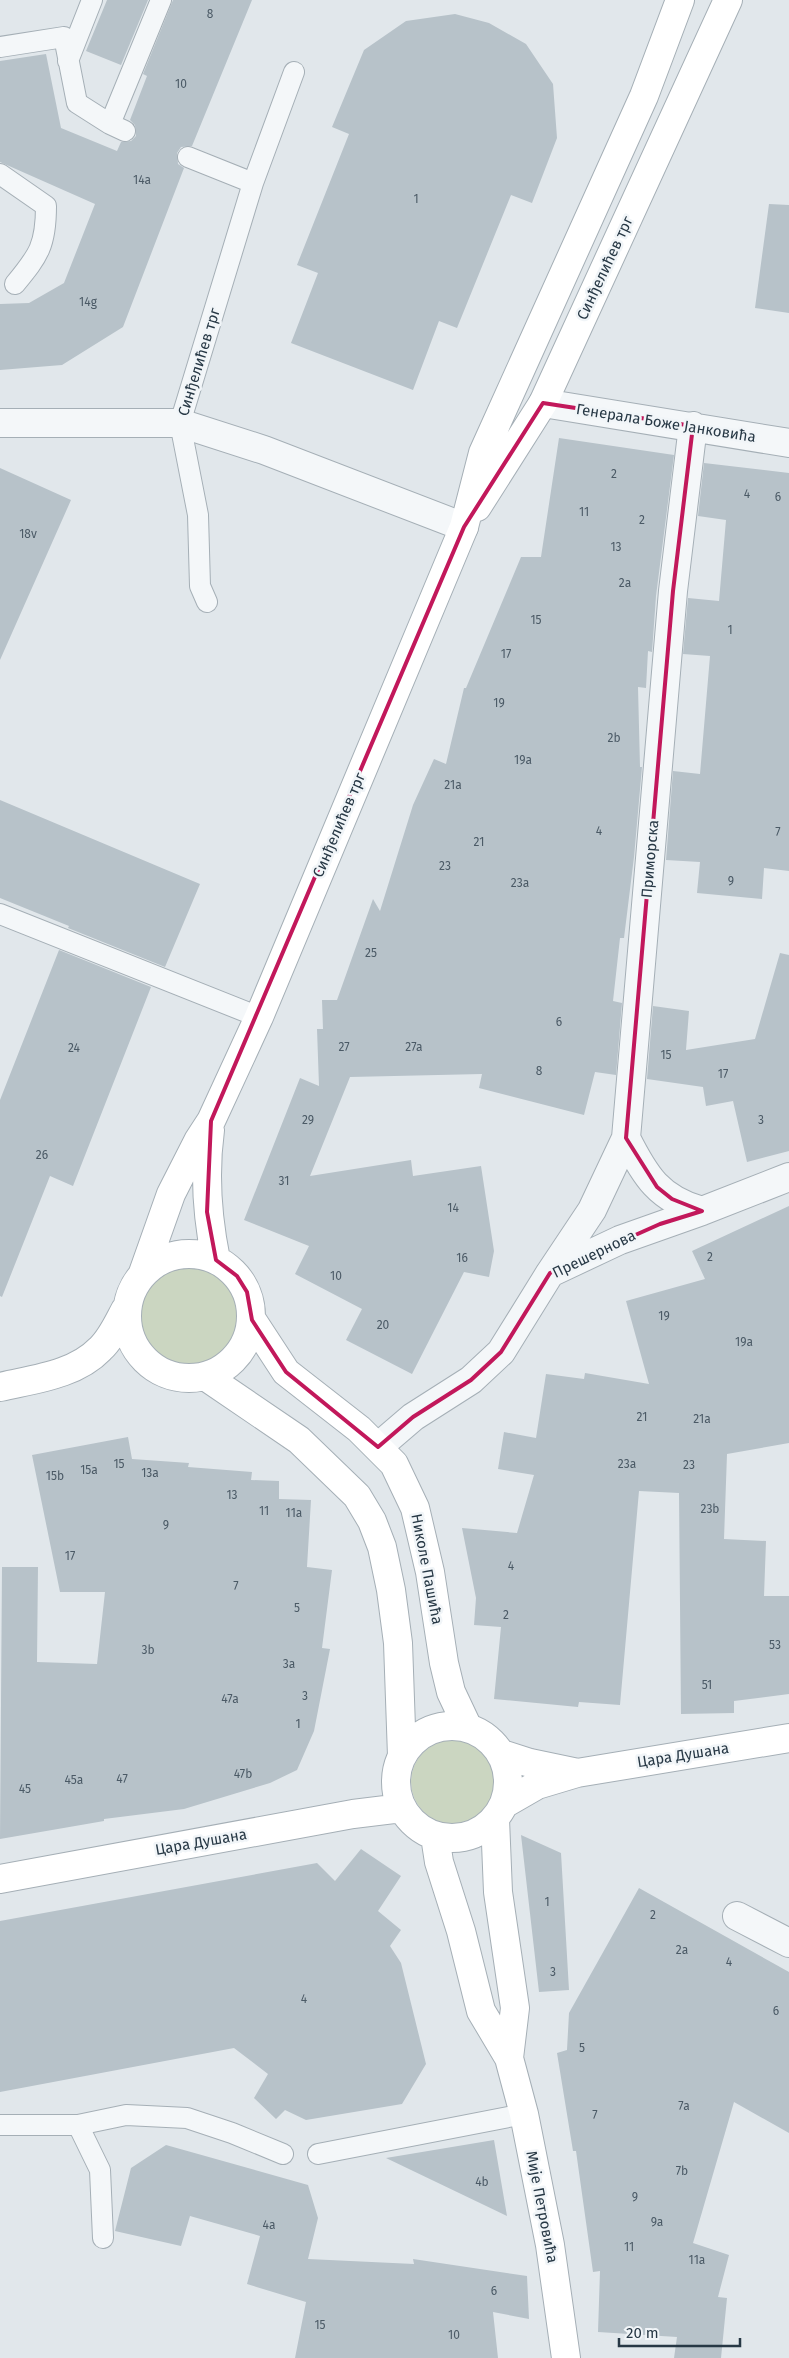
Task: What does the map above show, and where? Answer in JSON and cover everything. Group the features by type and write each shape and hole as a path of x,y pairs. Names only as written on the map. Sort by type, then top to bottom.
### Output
{"street":[{"name":"Синђелићев трг","path":"143,1273 170,1194 198,1141 211,1121 259,1017 464,527 483,453 644,96 680,0"},
{"name":"Синђелићев трг","path":"464,527 543,403 728,0"},
{"name":"Генерала Боже Јанковића","path":"543,403 789,443"},
{"path":"0,423 180,423"},
{"name":"Синђелићев трг","path":"180,423 264,450 464,527"},
{"name":"Приморска","path":"550,1273 592,1210 626,1138 673,591 693,426"},
{"name":"Синђелићев трг","path":"211,1121 207,1153 207,1212 216,1260"},
{"path":"626,1138 640,1164 657,1187 672,1199 702,1211"},
{"name":"Прешернова","path":"378,1447 414,1417 471,1380 501,1352 550,1273 620,1240 789,1177"},
{"name":"Николе Пашића","path":"0,1387 58,1374 85,1361 102,1348 125,1310 131,1291 143,1273 160,1260 175,1254 193,1253 216,1260 237,1276 247,1292 252,1320 286,1372 359,1429 394,1464 415,1508 430,1572 444,1663 451,1692 468,1728"},
{"name":"Николе Пашића","path":"125,1310 125,1324 129,1339 147,1362 165,1373 184,1378 205,1376 221,1369 235,1358 245,1343 252,1320"},
{"path":"205,1376 299,1440 357,1496 372,1521 382,1547 391,1590 398,1643 402,1756"},
{"path":"453,1725 468,1728 482,1734 502,1754 508,1770 509,1787 500,1811 483,1830 467,1836 435,1836 410,1820 402,1808 396,1789 397,1770 402,1756 411,1743 423,1734 453,1725"},
{"name":"Цара Душана","path":"500,1811 537,1785 577,1772 789,1738"},
{"name":"Цара Душана","path":"502,1754 530,1763 577,1772"},
{"name":"Цара Душана","path":"0,1879 353,1814 402,1808"},
{"name":"Мије Петровића","path":"500,1811 498,1892 515,2008 509,2058"},
{"name":"Мије Петровића","path":"435,1836 438,1862 461,1930 481,2010 509,2058 524,2114 550,2245 566,2358"},
{"path":"737,1916 789,1943"}],"lane":[{"path":"68,61 92,0"},
{"path":"0,47 64,37 77,104 118,128 161,0"},
{"name":"Синђелићев трг","path":"180,423 254,183 294,72"},
{"path":"188,156 254,183"},
{"path":"0,174 46,206 46,232 36,258 15,284"},
{"path":"180,423 198,515 200,586 207,602"},
{"path":"0,914 259,1017"},
{"path":"318,2154 524,2114"},
{"path":"0,2126 78,2126 126,2115 187,2118 232,2133 283,2154"},
{"path":"78,2126 100,2170 103,2238"}],"highlighted area":[{"path":"543,403 693,426 673,591 626,1138 657,1187 672,1199 702,1211 660,1224 550,1273 501,1352 471,1380 413,1417 378,1447 286,1372 252,1320 247,1292 237,1276 216,1260 207,1212 211,1121 464,527"}],"green space":[{"path":"189,1264 208,1268 225,1279 236,1296 240,1315 236,1334 225,1351 208,1362 189,1366 170,1362 153,1351 142,1334 138,1315 142,1296 153,1279 170,1268"},
{"path":"445,1740 461,1740 477,1747 488,1758 495,1774 492,1798 483,1812 477,1817 461,1824 445,1824 429,1817 418,1806 411,1790 411,1774 418,1758 429,1747"}],"building":[{"path":"107,0 148,0 121,65 86,51"},
{"path":"173,0 252,0 192,146 181,147 177,153 178,164 184,168 123,327 62,365 0,370 0,304 29,303 64,283 95,204 0,162 0,61 46,54 61,128 117,151 121,142 131,141 136,136 135,125 130,120 147,76 143,74"},
{"path":"455,14 489,23 526,44 553,84 557,138 532,203 511,195 457,328 439,321 413,390 291,343 318,273 297,265 349,134 332,127 364,50 406,21"},
{"path":"769,204 789,205 789,313 755,308"},
{"path":"559,438 674,455 656,596 652,652 648,651 646,688 638,687 640,767 642,767 624,938 620,938 613,1001 622,1003 616,1075 595,1072 584,1115 479,1088 482,1074 350,1077 310,1176 411,1160 413,1176 481,1166 494,1251 489,1277 464,1272 412,1374 346,1340 362,1309 295,1274 309,1246 244,1220 300,1078 319,1086 317,1029 323,1029 322,1000 337,1000 373,899 380,911 413,805 434,759 446,764 464,688 466,688 521,557 541,557"},
{"path":"704,463 789,473 789,871 764,868 762,899 697,893 700,862 666,860 673,771 700,774 710,656 683,654 688,598 719,601 726,520 698,516"},
{"path":"0,468 71,500 0,660"},
{"path":"0,800 200,884 165,967 0,898"},
{"path":"59,950 151,987 73,1186 50,1176 2,1297 0,1296 0,1100"},
{"path":"780,953 789,955 789,1151 747,1162 733,1101 706,1106 703,1087 647,1079 653,1006 689,1011 686,1050 755,1039"},
{"path":"789,1206 789,1443 727,1454 724,1539 766,1541 764,1596 789,1596 789,1694 734,1701 734,1713 681,1714 679,1493 639,1491 620,1705 579,1702 578,1707 494,1699 501,1627 474,1625 476,1598 462,1528 517,1533 534,1475 498,1469 504,1432 536,1438 546,1374 584,1379 585,1373 649,1384 626,1301 705,1279 692,1251"},
{"path":"128,1437 132,1459 189,1463 188,1467 252,1472 251,1480 279,1481 279,1499 311,1500 307,1567 332,1570 322,1648 330,1649 314,1731 297,1770 270,1783 184,1809 104,1819 104,1821 0,1839 2,1567 38,1567 37,1662 97,1664 105,1592 60,1592 32,1455"},
{"path":"521,1835 561,1853 569,1990 539,1992"},
{"path":"361,1849 401,1876 378,1911 401,1930 390,1946 401,1963 426,2064 402,2104 306,2120 285,2110 276,2119 254,2098 268,2074 234,2048 0,2092 0,1921 317,1863 335,1881"},
{"path":"639,1888 789,1972 789,2133 734,2102 693,2243 729,2255 718,2297 727,2298 721,2358 674,2358 677,2337 598,2332 600,2271 593,2272 576,2151 573,2151 557,2053 567,2050 569,2013"},
{"path":"494,2140 507,2216 386,2158"},
{"path":"166,2145 308,2185 318,2218 308,2259 414,2264 413,2259 527,2276 529,2319 493,2312 498,2358 295,2358 306,2302 247,2284 260,2236 190,2216 181,2246 115,2231 131,2168"}]}
